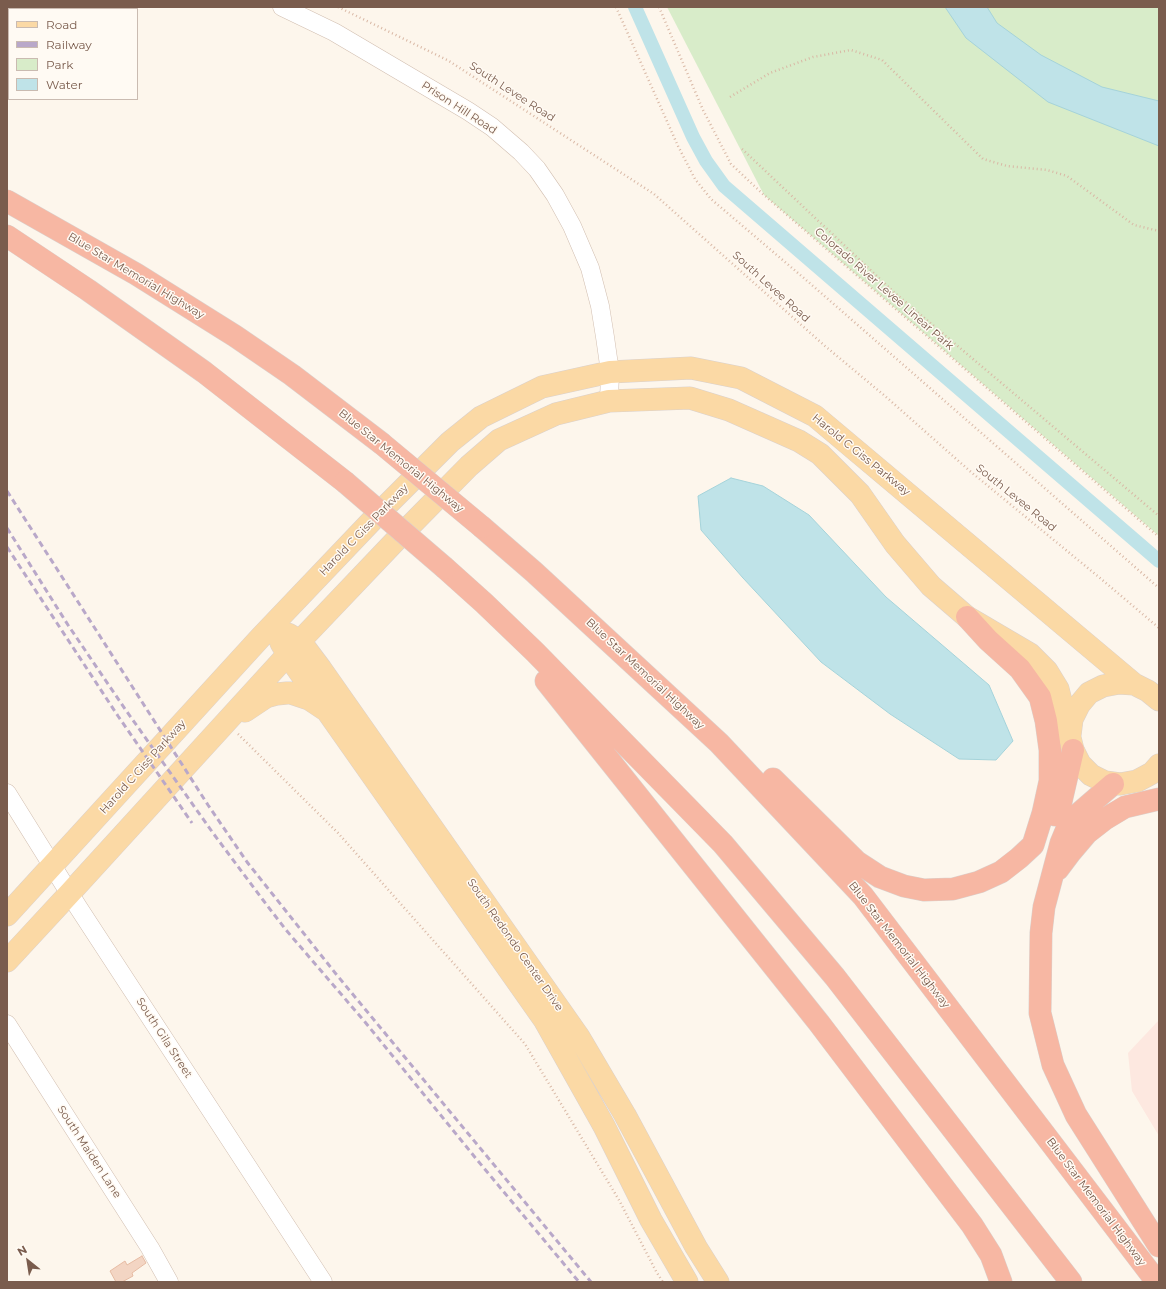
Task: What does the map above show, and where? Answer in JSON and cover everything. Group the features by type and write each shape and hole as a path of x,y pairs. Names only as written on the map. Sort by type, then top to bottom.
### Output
{"highway":[{"name":"Blue Star Memorial Highway","path":"7,201 130,270 229,332 292,375 381,443 482,527 534,572 719,743 863,896 1157,1282"},
{"path":"7,236 88,290 204,372 345,482 484,603 541,658 723,844 835,977 1071,1282"},
{"path":"534,572 614,626 724,731 857,862 880,877 904,886 924,890 954,889 979,882 1001,872 1033,845 1051,825 1061,802 1071,743"},
{"path":"484,603 819,1023 972,1225 991,1255 1001,1282"},
{"path":"967,617 988,640 1020,669 1040,697 1046,721 1050,750 1050,781 1043,813 1033,845"},
{"path":"1117,784 1081,811 1072,822 1061,843 1044,907 1041,934 1040,1013 1054,1065 1076,1115 1159,1246"},
{"path":"1052,877 1087,833 1105,819 1125,808 1159,799"},
{"path":"964,1143 1055,1282"}],"main road":[{"name":"Harold C Giss Parkway","path":"7,915 270,636 290,607 382,510 450,442 482,417 542,387 610,372 691,368 741,378 816,416 1134,684 1148,691 1159,700"},
{"path":"228,730 294,648 400,536 469,466 499,440 556,414 609,401 690,398 730,410 799,442 820,454 860,494 895,544 931,586 967,617 1030,654 1047,671 1058,689 1071,743 1080,764 1091,775 1105,782 1117,784 1137,781 1152,773 1159,766"},
{"path":"321,669 318,647 321,632 328,612"},
{"name":"South Redondo Center Drive","path":"270,636 279,636 282,646 294,648 321,669 579,1037 625,1115 696,1247 718,1282"},
{"name":"South Redondo Center Drive","path":"294,648 328,711 545,1021 604,1126 651,1220 687,1282"},
{"name":"Harold C Giss Parkway","path":"1071,743 1072,719 1079,705 1089,693 1103,686 1119,683 1134,684"},
{"path":"7,961 69,894 228,730 266,697 277,694 291,693 309,699 328,711"}],"street":[{"name":"Prison Hill Road","path":"282,7 334,32 468,111 492,127 521,152 537,169 555,195 572,226 590,268 600,306 610,372 609,401"},
{"path":"1117,784 1159,799"},
{"name":"South Gila Street","path":"7,793 69,894 323,1282"},
{"name":"South Maiden Lane","path":"7,1024 150,1248 169,1282"}],"path":[{"name":"South Levee Road","path":"338,7 449,61 654,194 970,472 1159,628"},
{"path":"616,7 678,146 695,179 711,199 806,279 1159,588"},
{"name":"Colorado River Levee Linear Park","path":"659,7 703,110 731,164 776,205 1159,537"},
{"path":"730,97 777,70 813,57 851,50 882,60 983,159 1007,166 1047,170 1067,176 1134,225 1159,231"},
{"path":"742,149 896,294 1159,516"},
{"path":"228,730 338,833 525,1044 619,1200 663,1282"}],"shaded area":[{"path":"1159,1020 1159,1136 1132,1091 1128,1053"}],"green space":[{"path":"667,7 1159,7 1159,536 764,195"}],"water":[{"path":"945,7 987,7 997,23 1041,55 1102,87 1159,101 1159,146 1048,102 966,38"},
{"path":"731,478 763,486 809,515 886,597 989,685 1013,741 996,760 959,759 890,714 821,662 743,578 701,530 698,496"}],"building":[{"path":"142,1256 146,1263 132,1273 133,1276 122,1282 116,1282 110,1271 125,1261 127,1265"}],"waterway":[{"path":"635,7 693,137 706,161 724,186 1159,561"}],"railway":[{"path":"7,491 208,805 247,862 336,974 591,1282"},
{"path":"7,528 68,625 125,709 213,833 263,900 286,930 365,1022 579,1282"},
{"path":"7,547 118,716 192,823"}]}
